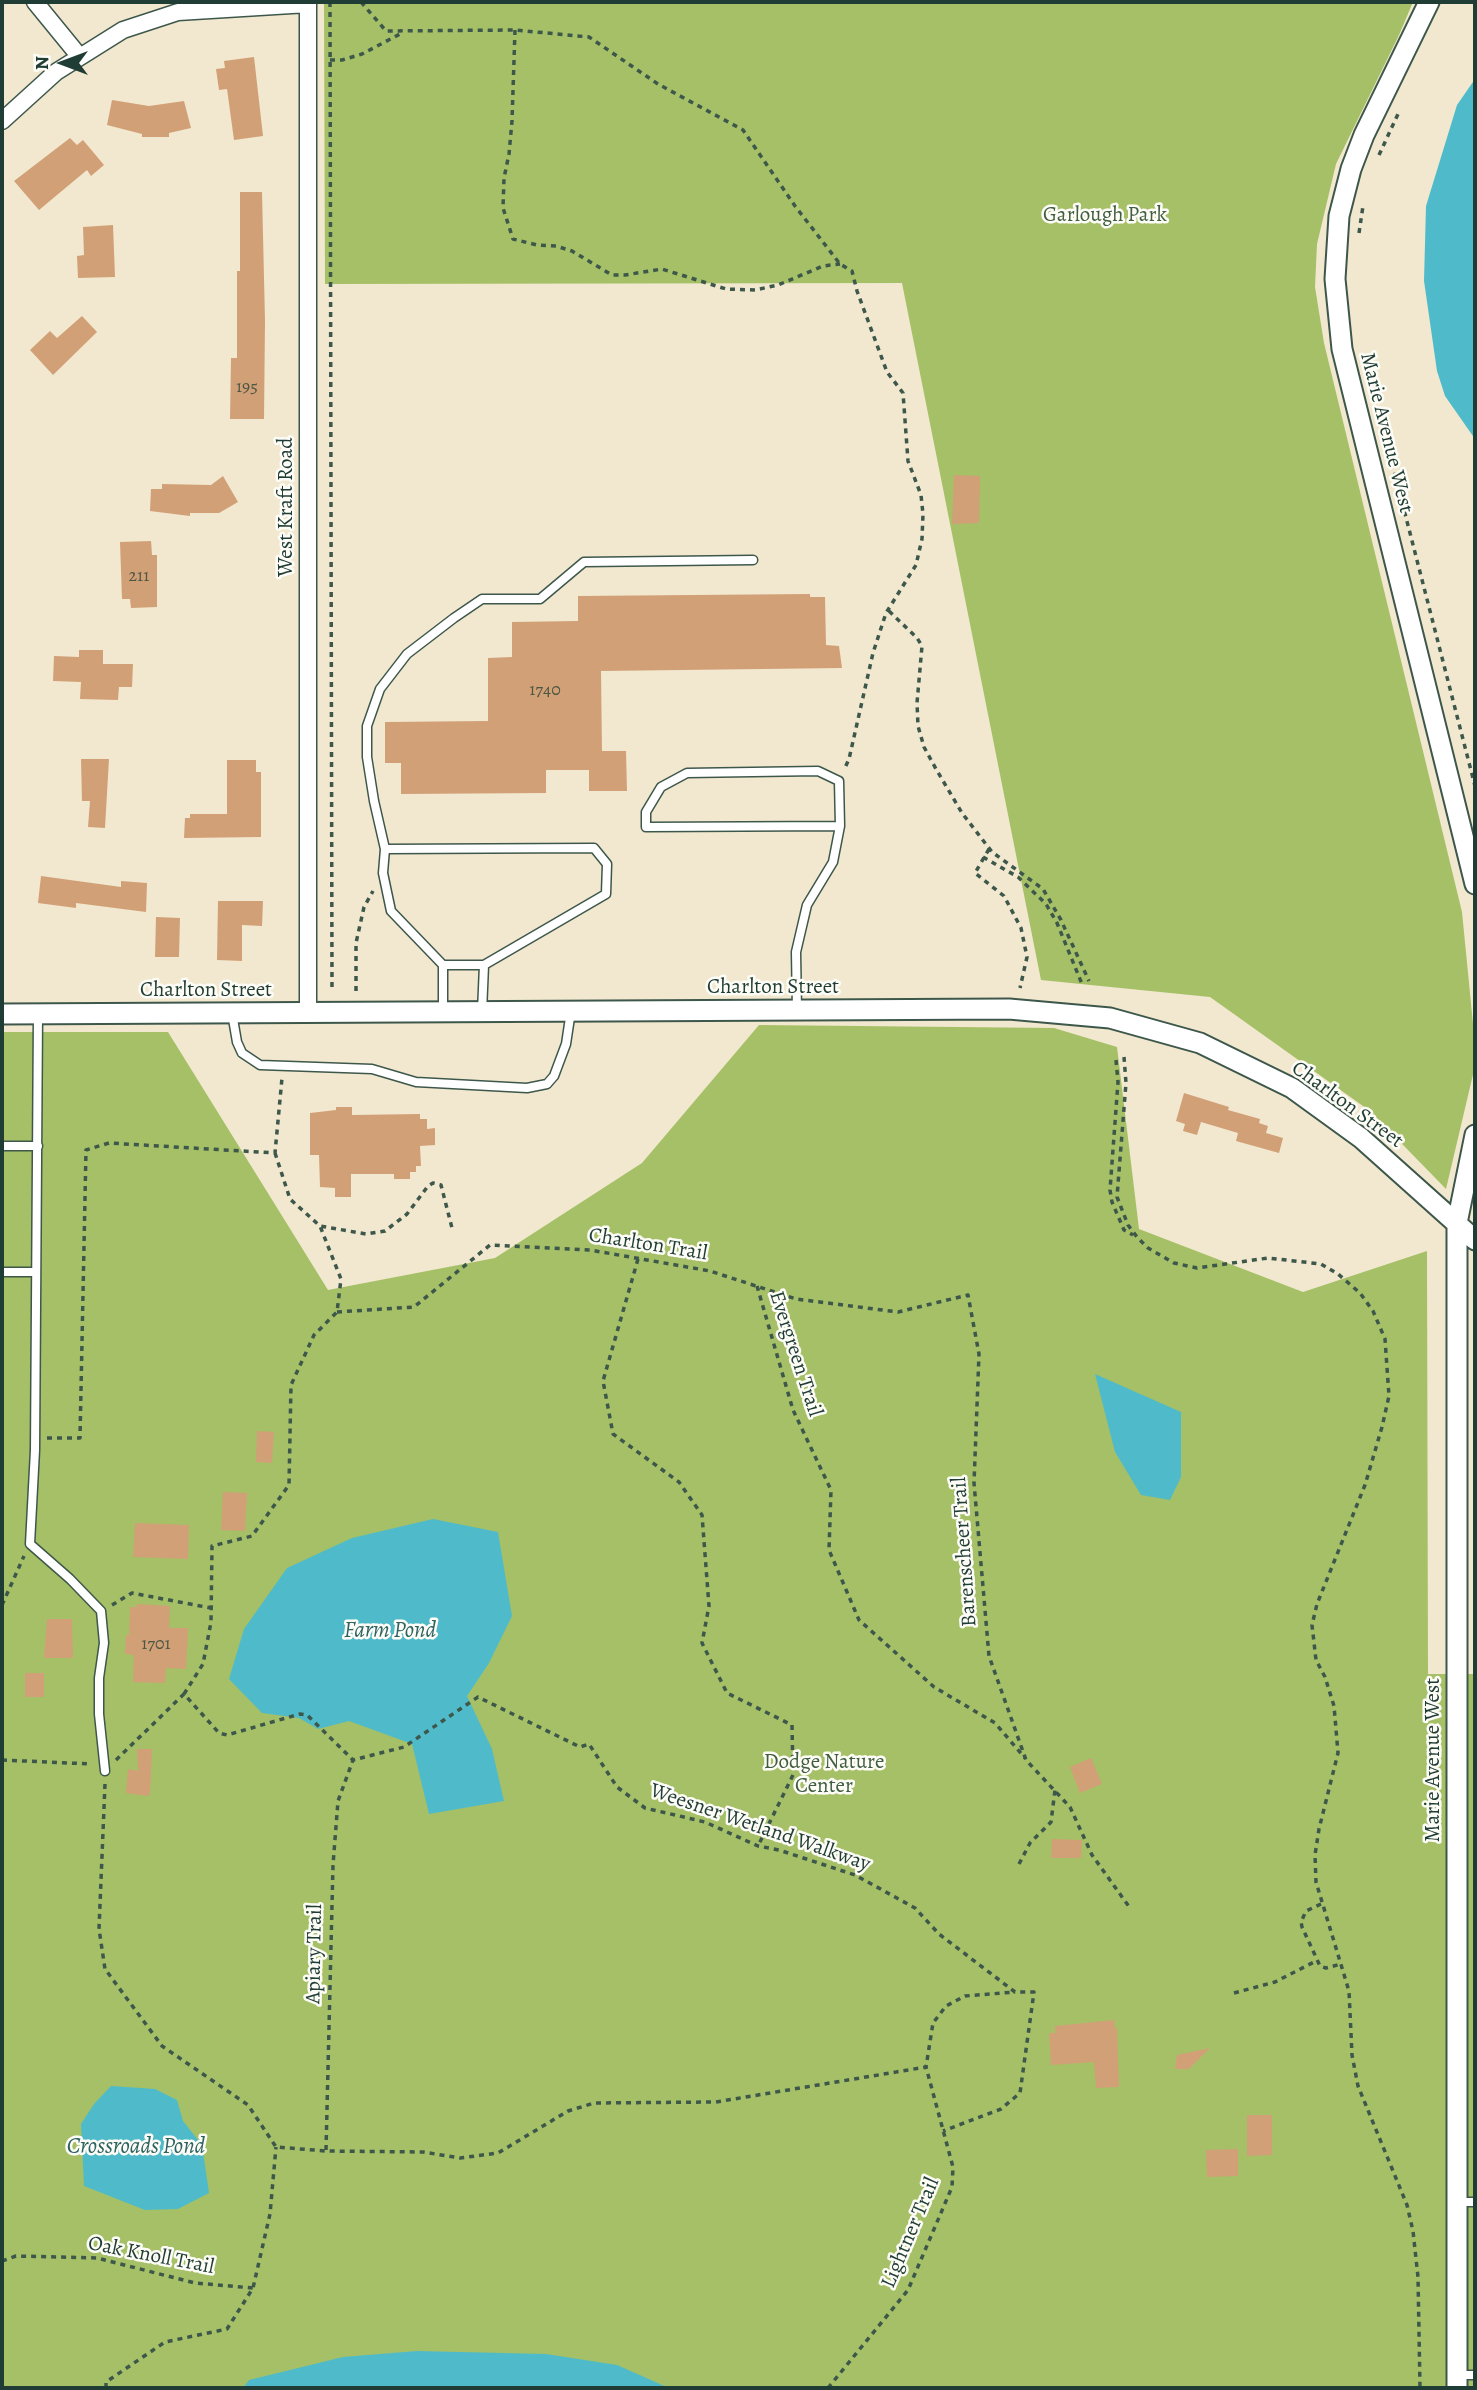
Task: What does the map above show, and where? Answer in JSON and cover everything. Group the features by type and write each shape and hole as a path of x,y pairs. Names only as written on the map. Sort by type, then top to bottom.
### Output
{"street":[{"path":"35,2 80,57"},
{"name":"Marie Avenue West","path":"1429,2 1364,135 1351,169 1339,216 1335,279 1342,349 1475,884"},
{"path":"2,121 56,72 123,30 178,12 308,3"},
{"name":"West Kraft Road","path":"308,3 308,1013"},
{"name":"Charlton Street","path":"2,1014 1009,1009 1110,1018 1200,1043 1292,1088 1361,1138 1475,1240"},
{"name":"Marie Avenue West","path":"1463,2380 1466,2202 1457,1223 1475,1135"}],"lane":[{"path":"443,1012 443,965 391,911 383,873 386,849 367,757 367,726 380,689 407,654 482,600 540,599 584,562 754,560"},
{"path":"797,1010 796,952 807,905 833,862 840,825 839,781 818,771 687,774 661,787 646,812 646,827 840,825"},
{"path":"386,849 594,848 607,864 606,894 484,965 443,965"},
{"path":"482,1012 484,965"},
{"path":"232,1013 237,1042 242,1053 260,1065 372,1069 416,1082 527,1088 547,1084 558,1068 566,1045 571,1012"},
{"path":"38,1014 35,1438 30,1544 101,1611 104,1643 99,1678 99,1714 105,1768"},
{"path":"2,1146 38,1146"},
{"path":"2,1272 36,1272"}],"path":[{"path":"330,2 332,991"},
{"path":"361,2 386,31 514,30 589,37 658,84 743,130 795,206 840,264 852,271 857,292 887,372 903,393 908,461 921,495 922,539 916,565 886,613 873,653 849,759 839,781"},
{"path":"514,30 512,121 503,208 513,239 572,251 612,275 662,269 733,290 755,290 778,285 823,266 840,264"},
{"path":"330,60 342,60 362,54 406,31"},
{"path":"1376,161 1403,102"},
{"path":"1359,236 1363,204"},
{"path":"1390,454 1475,786"},
{"path":"889,611 922,646 917,703 918,726 924,747 962,813 989,849 1043,889 1057,912 1089,981"},
{"path":"989,849 975,873 996,888 1010,905 1021,928 1026,946 1026,965 1020,988"},
{"path":"983,857 1018,877 1046,904 1057,923 1082,984"},
{"path":"356,991 356,943 364,907 383,873"},
{"path":"1124,1057 1126,1083 1117,1197 1128,1225 1137,1237 1148,1248 1174,1263 1197,1268 1268,1258 1321,1264 1338,1274 1360,1293 1373,1311 1385,1339 1389,1396 1382,1427 1366,1485 1317,1604 1312,1625 1316,1660 1325,1677 1334,1706 1338,1753 1315,1855 1316,1882 1349,1991 1352,2055 1359,2087 1407,2205 1413,2231 1418,2277 1420,2388"},
{"path":"1116,1060 1118,1082 1110,1180 1112,1202 1124,1230 1137,1237"},
{"path":"106,2388 106,2382 165,2342 227,2329 253,2288 271,2214 276,2147 248,2105 162,2046 105,1969 99,1929 105,1768 184,1694 203,1664 211,1622 212,1546 252,1536 289,1485 292,1385 314,1335 337,1312 341,1279 320,1226 290,1199 275,1153 283,1067"},
{"path":"35,1438 80,1438 86,1150 109,1143 275,1153"},
{"path":"320,1226 366,1234 385,1231 407,1214 433,1183 441,1185 452,1228"},
{"name":"Charlton Trail","path":"337,1312 414,1307 490,1245 590,1250 710,1270 796,1299 898,1312 968,1295"},
{"path":"638,1258 603,1381 613,1434 679,1482 702,1515 709,1606 702,1643 727,1693 792,1725 793,1775 758,1846"},
{"name":"Evergreen Trail","path":"757,1286 793,1410 831,1490 829,1550 859,1620 934,1687 995,1723 1026,1760"},
{"name":"Barenscheer Trail","path":"968,1295 979,1354 974,1483 989,1656 1026,1760 1070,1807 1092,1856 1130,1908"},
{"path":"2,1605 30,1544"},
{"path":"101,1611 132,1593 211,1608"},
{"path":"184,1694 219,1733 227,1735 300,1714 307,1715 353,1760"},
{"name":"Weesner Wetland Walkway","path":"353,1760 404,1747 478,1697 579,1747 589,1744 617,1787 645,1808 705,1822 758,1846 779,1850 855,1875 915,1908 939,1934 1015,1992"},
{"path":"2,1760 105,1768"},
{"name":"Apiary Trail","path":"326,2151 333,1864 338,1801 353,1760"},
{"path":"1019,1864 1030,1843 1051,1822 1055,1790"},
{"path":"1322,1904 1306,1910 1301,1922 1320,1966 1326,1968 1341,1964"},
{"path":"1234,1993 1275,1982 1316,1961"},
{"path":"276,2147 326,2151 423,2152 460,2158 498,2153 568,2111 594,2103 716,2102 926,2067 933,2023 946,2006 965,1996 1034,1992 1020,2093 1001,2109 943,2131"},
{"name":"Lightner Trail","path":"828,2388 908,2290 952,2187 953,2167 926,2067"},
{"name":"Oak Knoll Trail","path":"2,2261 16,2256 97,2258 195,2283 253,2288"}],"green space":[{"name":"Garlough Park","path":"324,2 1413,2 1336,164 1317,244 1315,287 1324,343 1462,912 1475,1066 1446,1189 1370,1111 1210,997 1041,980 902,283 325,284"},
{"name":"Dodge Nature Center","path":"759,1025 1054,1028 1117,1047 1139,1229 1303,1292 1427,1251 1428,1674 1475,1674 1475,2388 2,2388 2,1032 168,1032 328,1290 495,1258 642,1163"}],"water":[{"path":"1475,79 1475,439 1445,396 1437,371 1424,281 1426,206 1457,105"},
{"path":"1095,1374 1181,1412 1181,1477 1170,1500 1141,1495 1115,1452"},
{"name":"Farm Pond","path":"433,1519 498,1532 512,1616 489,1663 467,1696 492,1749 504,1801 429,1814 412,1744 349,1721 318,1729 299,1718 262,1713 229,1679 244,1629 287,1568 352,1538"},
{"name":"Crossroads Pond","path":"111,2086 155,2089 177,2100 183,2121 202,2145 209,2193 178,2209 145,2210 84,2186 81,2124 94,2104"},
{"path":"417,2351 546,2354 617,2365 669,2388 243,2388 249,2380 343,2357"}],"building":[{"path":"254,57 263,136 234,140 227,89 219,90 216,69 225,68 224,61"},
{"path":"112,100 149,106 184,101 191,128 169,133 169,137 142,137 142,134 107,125"},
{"path":"70,138 77,145 83,140 104,165 91,176 87,170 39,210 14,181"},
{"path":"240,192 262,192 264,419 230,419 231,358 237,358"},
{"path":"113,225 115,277 78,278 77,256 84,255 83,227"},
{"path":"82,316 97,332 53,375 30,350 50,331 57,338"},
{"path":"954,475 980,476 979,523 952,524"},
{"path":"223,476 238,502 219,513 190,513 190,516 150,511 151,489 162,489 162,484 211,485"},
{"path":"151,541 152,555 157,555 157,607 131,608 130,599 122,599 120,542"},
{"path":"810,594 810,597 825,597 826,645 839,646 842,668 601,671 602,751 626,751 627,791 589,791 589,770 546,770 546,793 401,794 401,763 385,763 385,722 488,721 488,658 512,657 512,622 578,621 578,596"},
{"path":"79,650 103,650 103,664 133,664 132,687 119,687 118,700 80,699 81,682 53,681 54,656 79,657"},
{"path":"81,759 109,759 105,828 88,827 90,801 82,801"},
{"path":"227,760 256,760 256,772 261,772 261,837 184,838 185,818 190,818 190,814 227,814"},
{"path":"41,876 121,887 121,881 147,883 146,912 76,903 76,908 38,903"},
{"path":"218,901 263,901 262,926 242,925 242,961 217,960"},
{"path":"156,917 180,918 179,957 155,957"},
{"path":"1184,1093 1260,1119 1259,1123 1268,1126 1266,1133 1283,1138 1279,1153 1236,1141 1238,1133 1201,1122 1197,1135 1183,1131 1185,1124 1176,1121"},
{"path":"336,1107 352,1107 352,1115 420,1114 420,1119 427,1119 427,1129 435,1128 435,1145 420,1146 421,1166 416,1166 416,1172 410,1172 410,1179 394,1179 394,1174 351,1174 351,1197 335,1197 335,1188 320,1187 319,1155 310,1155 310,1113 336,1110"},
{"path":"257,1431 274,1432 272,1463 256,1462"},
{"path":"223,1492 247,1493 245,1531 221,1530"},
{"path":"135,1523 189,1525 188,1559 133,1557"},
{"path":"137,1604 170,1606 169,1628 188,1628 186,1669 166,1668 165,1683 133,1682 134,1655 125,1654 130,1607 137,1607"},
{"path":"47,1619 72,1619 73,1658 44,1658"},
{"path":"25,1673 44,1673 44,1697 25,1697"},
{"path":"137,1749 152,1749 148,1796 126,1793 128,1769 138,1771"},
{"path":"1091,1758 1102,1784 1080,1793 1070,1767"},
{"path":"1052,1839 1082,1840 1081,1858 1051,1858"},
{"path":"1114,2020 1117,2028 1119,2087 1096,2088 1094,2062 1051,2065 1049,2033 1055,2033 1055,2026"},
{"path":"1210,2048 1189,2069 1175,2069 1177,2055"},
{"path":"1247,2115 1272,2115 1272,2155 1247,2156"},
{"path":"1238,2149 1238,2176 1207,2177 1206,2150"}]}
